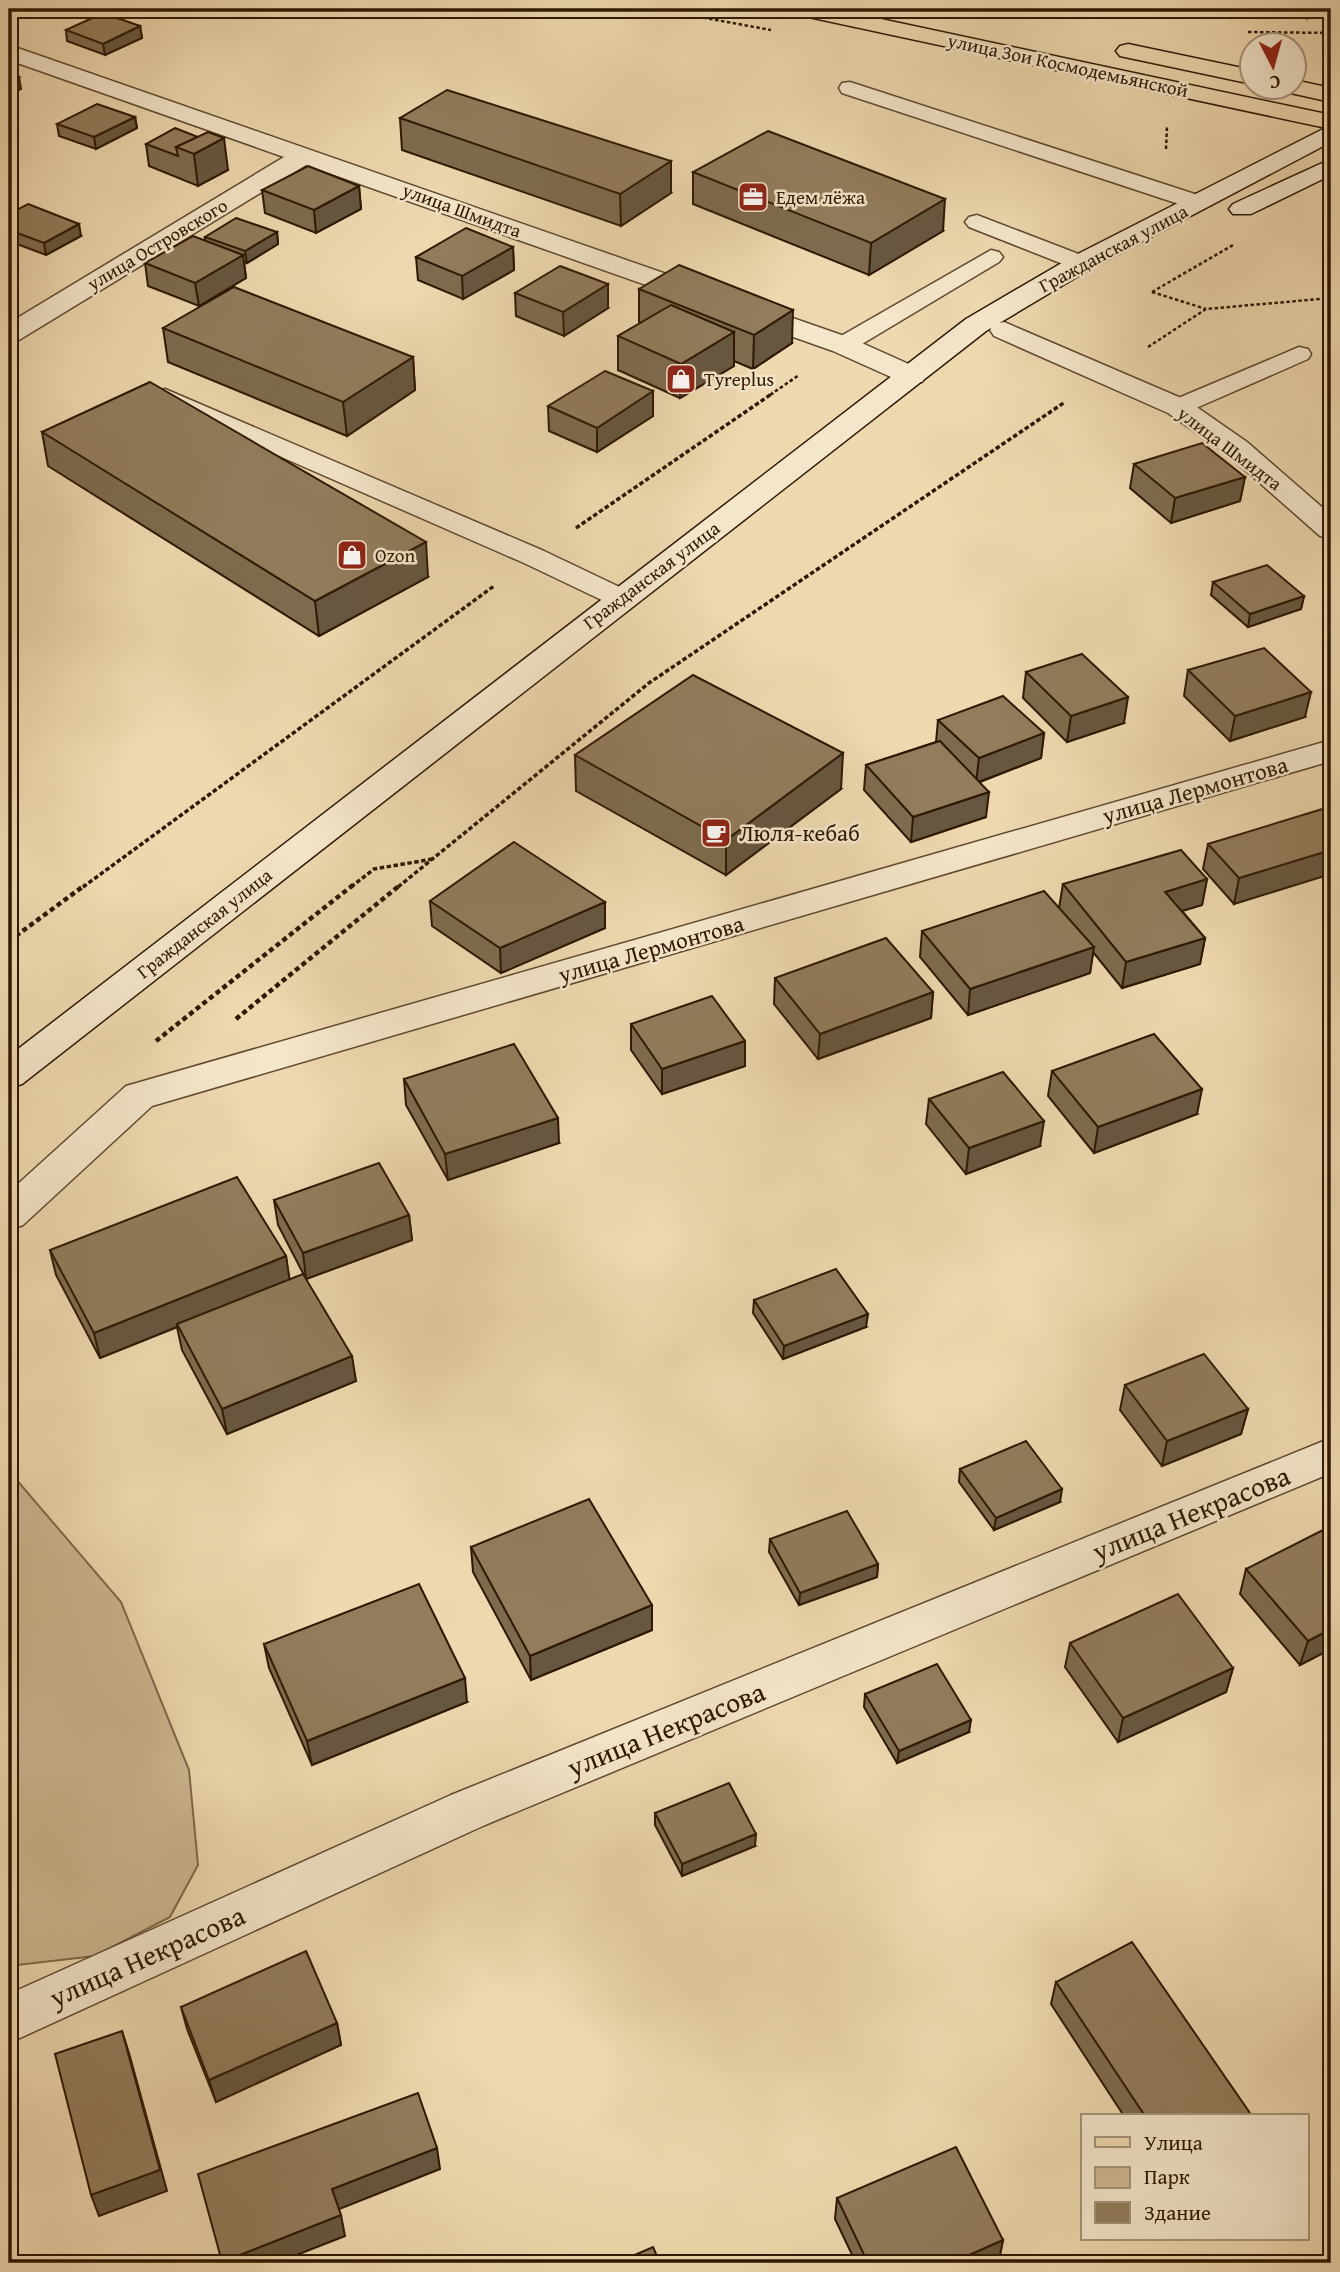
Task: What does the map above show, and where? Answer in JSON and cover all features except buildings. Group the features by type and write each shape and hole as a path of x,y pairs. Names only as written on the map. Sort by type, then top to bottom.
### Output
{"main road":[{"name":"улица Зои Космодемьянской","path":"804,9 1331,122"},
{"name":"улица Зои Космодемьянской","path":"1112,48 1238,74"},
{"path":"1308,90 1331,94"}],"street":[{"name":"улица Шмидта","path":"9,52 843,345 912,376"},
{"name":"Гражданская улица","path":"9,1075 620,598 976,325 1081,263 1331,132"},
{"name":"улица Островского","path":"9,334 305,155"},
{"name":"Гражданская улица","path":"1217,222 1331,166"},
{"name":"Гражданская улица","path":"912,376 1144,258"},
{"name":"улица Шмидта","path":"1004,330 1178,407 1237,448 1331,530"},
{"name":"улица Лермонтова","path":"9,1215 139,1096 265,1062 1331,750"},
{"name":"улица Некрасова","path":"9,2019 468,1810 1331,1455"}],"lane":[{"path":"850,88 1199,203"},
{"path":"977,222 1081,263"},
{"path":"843,345 990,257"},
{"path":"1178,407 1298,354"},
{"path":"165,397 534,557 620,598"}],"path":[{"path":"1152,292 1206,309 1331,298"},
{"path":"227,1026 649,683 1206,309"},
{"path":"9,941 534,557 843,345"},
{"path":"155,1042 374,869 434,859"}],"green space":[{"path":"9,1471 121,1602 189,1770 198,1865 170,1917 95,1956 9,1966"}],"place":[{"name":"Едем лёжа","path":"753,197"},
{"name":"Tyreplus","path":"681,379"},
{"name":"Ozon","path":"352,555"},
{"name":"Люля-кебаб","path":"716,833"}]}
